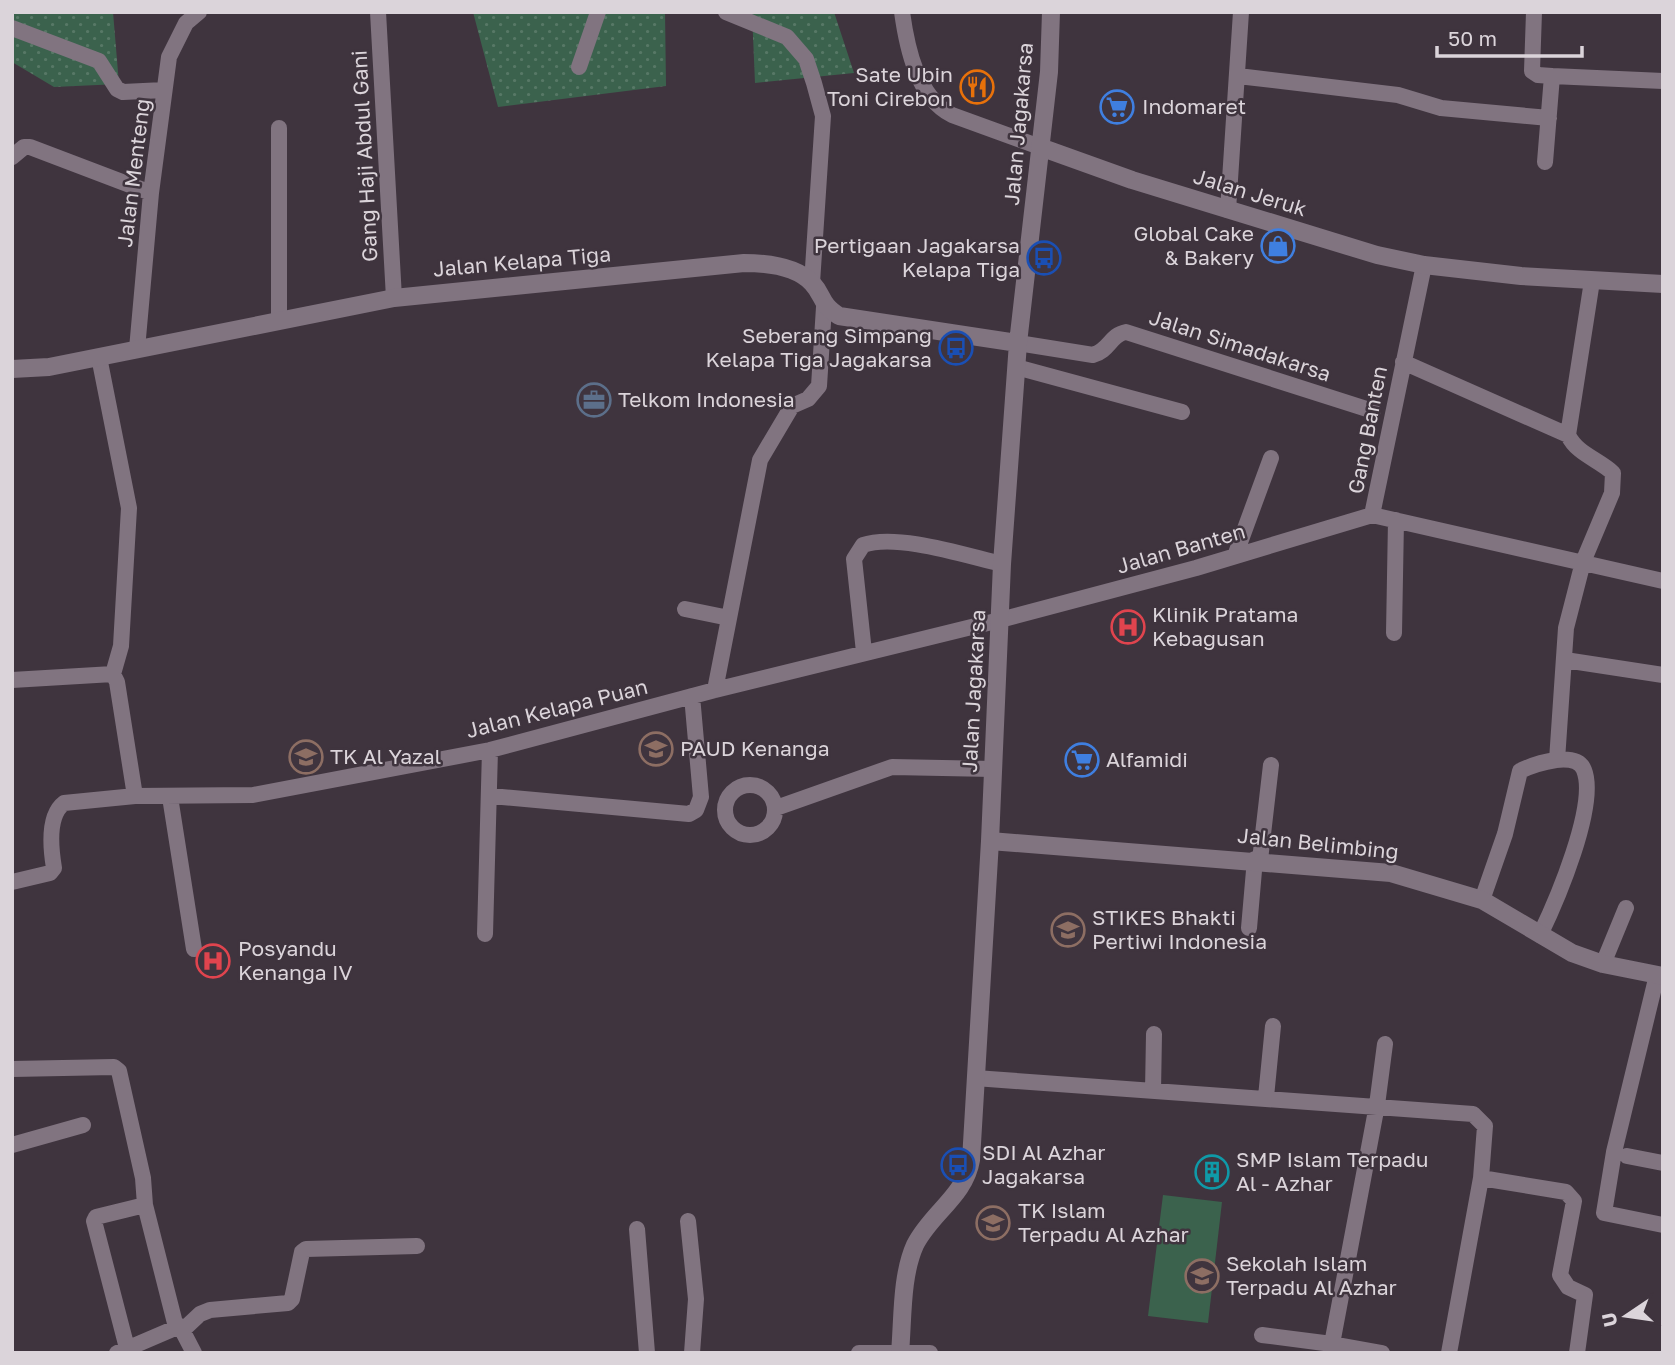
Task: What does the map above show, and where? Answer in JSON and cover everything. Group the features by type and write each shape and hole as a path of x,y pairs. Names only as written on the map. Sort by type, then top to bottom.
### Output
{"street":[{"name":"Jalan Menteng","path":"137,349 150,193 169,57 186,23 199,12"},
{"name":"Gang Haji Abdul Gani","path":"379,12 394,298"},
{"path":"579,67 598,12"},
{"path":"715,690 760,460 792,406 808,399 819,386 824,307 812,283 823,116 810,71 800,49 787,37 726,12"},
{"name":"Jalan Jeruk","path":"902,12 913,61 939,108 952,116 1228,210 1377,255 1424,265 1592,281 1663,284"},
{"name":"Jalan Jagakarsa","path":"900,1352 909,1262 916,1244 968,1177 990,841 1002,564 1018,343 1049,72 1051,12"},
{"path":"1228,210 1241,12"},
{"path":"1534,12 1532,71 1538,75 1663,81"},
{"path":"12,28 99,61 117,89 123,92 164,90"},
{"path":"1238,76 1398,95 1441,108 1549,118"},
{"path":"1545,162 1552,76"},
{"path":"279,128 279,321"},
{"path":"12,157 24,147 30,147 150,193"},
{"name":"Jalan Kelapa Tiga","path":"12,369 99,357 394,298 744,263 776,265 812,283"},
{"name":"Gang Banten","path":"1424,265 1373,515 1538,555 1583,562 1663,581"},
{"path":"1557,760 1566,628 1583,562 1612,493 1613,473 1598,459 1573,446 1568,435 1592,281"},
{"path":"824,307 839,316 855,320 1018,343"},
{"name":"Jalan Simadakarsa","path":"1018,343 1093,355 1104,351 1115,335 1126,332 1373,411"},
{"path":"99,357 129,508 121,646 113,674 117,682 135,796"},
{"path":"1403,362 1568,435"},
{"path":"1016,368 1182,412"},
{"path":"1235,556 1271,458"},
{"name":"Jalan Banten","path":"1000,620 1373,515"},
{"path":"1394,633 1396,520"},
{"path":"864,652 853,559 863,545 876,542 907,544 1002,564"},
{"path":"685,609 729,618"},
{"name":"Jalan Kelapa Puan","path":"12,882 50,873 54,868 51,835 57,811 64,803 135,796 253,796 490,750 864,652 1000,620"},
{"path":"1565,660 1663,675"},
{"path":"12,680 113,674"},
{"path":"491,796 689,814 696,810 701,797 692,696"},
{"path":"485,934 491,796 490,750"},
{"path":"1482,900 1504,834 1520,771 1532,764 1557,760 1568,759 1580,764 1585,771 1586,804 1556,903 1540,935"},
{"path":"1249,928 1271,765"},
{"path":"776,808 892,767 993,769"},
{"path":"170,797 194,949"},
{"name":"Jalan Belimbing","path":"990,841 1257,860 1391,873 1482,900 1572,953 1603,964 1660,975"},
{"path":"1603,964 1626,908"},
{"path":"1660,975 1617,1139 1604,1213 1663,1225"},
{"path":"1266,1097 1273,1026"},
{"path":"1153,1091 1154,1034"},
{"path":"1332,1349 1377,1105 1385,1044"},
{"path":"12,1069 114,1067 124,1087 143,1178 145,1205 179,1328 194,1353"},
{"path":"975,1078 1473,1114 1481,1119 1485,1126 1481,1178 1449,1353"},
{"path":"12,1144 83,1125"},
{"path":"1627,1156 1663,1163"},
{"path":"1481,1178 1571,1195 1574,1201 1560,1275 1568,1287 1584,1295 1577,1353"},
{"path":"145,1205 96,1217 94,1221 122,1350 179,1328 210,1310 288,1303 292,1299 302,1252 306,1249 417,1246"},
{"path":"688,1221 696,1299 692,1353"},
{"path":"637,1229 647,1353"},
{"path":"1262,1335 1332,1349 1381,1353"},
{"path":"859,1353 930,1353"}],"green space":[{"path":"12,12 113,12 119,84 54,87 12,62"},
{"path":"473,12 665,12 666,86 498,107"},
{"path":"752,12 834,12 854,73 755,83"},
{"path":"1163,1195 1222,1202 1208,1323 1148,1316"}],"place":[{"name":"Sate Ubin Toni Cirebon","path":"977,87"},
{"name":"Indomaret","path":"1117,107"},
{"name":"Global Cake & Bakery","path":"1278,246"},
{"name":"Pertigaan Jagakarsa Kelapa Tiga","path":"1044,258"},
{"name":"Seberang Simpang Kelapa Tiga Jagakarsa","path":"956,348"},
{"name":"Telkom Indonesia","path":"594,400"},
{"name":"Klinik Pratama Kebagusan","path":"1128,627"},
{"name":"PAUD Kenanga","path":"656,749"},
{"name":"TK Al Yazal","path":"306,757"},
{"name":"Alfamidi","path":"1082,760"},
{"name":"STIKES Bhakti Pertiwi Indonesia","path":"1068,930"},
{"name":"Posyandu Kenanga IV","path":"213,961"},
{"name":"SDI Al Azhar Jagakarsa","path":"958,1165"},
{"name":"SMP Islam Terpadu Al - Azhar","path":"1212,1172"},
{"name":"TK Islam Terpadu Al Azhar","path":"993,1223"},
{"name":"Sekolah Islam Terpadu Al Azhar","path":"1202,1276"}]}
